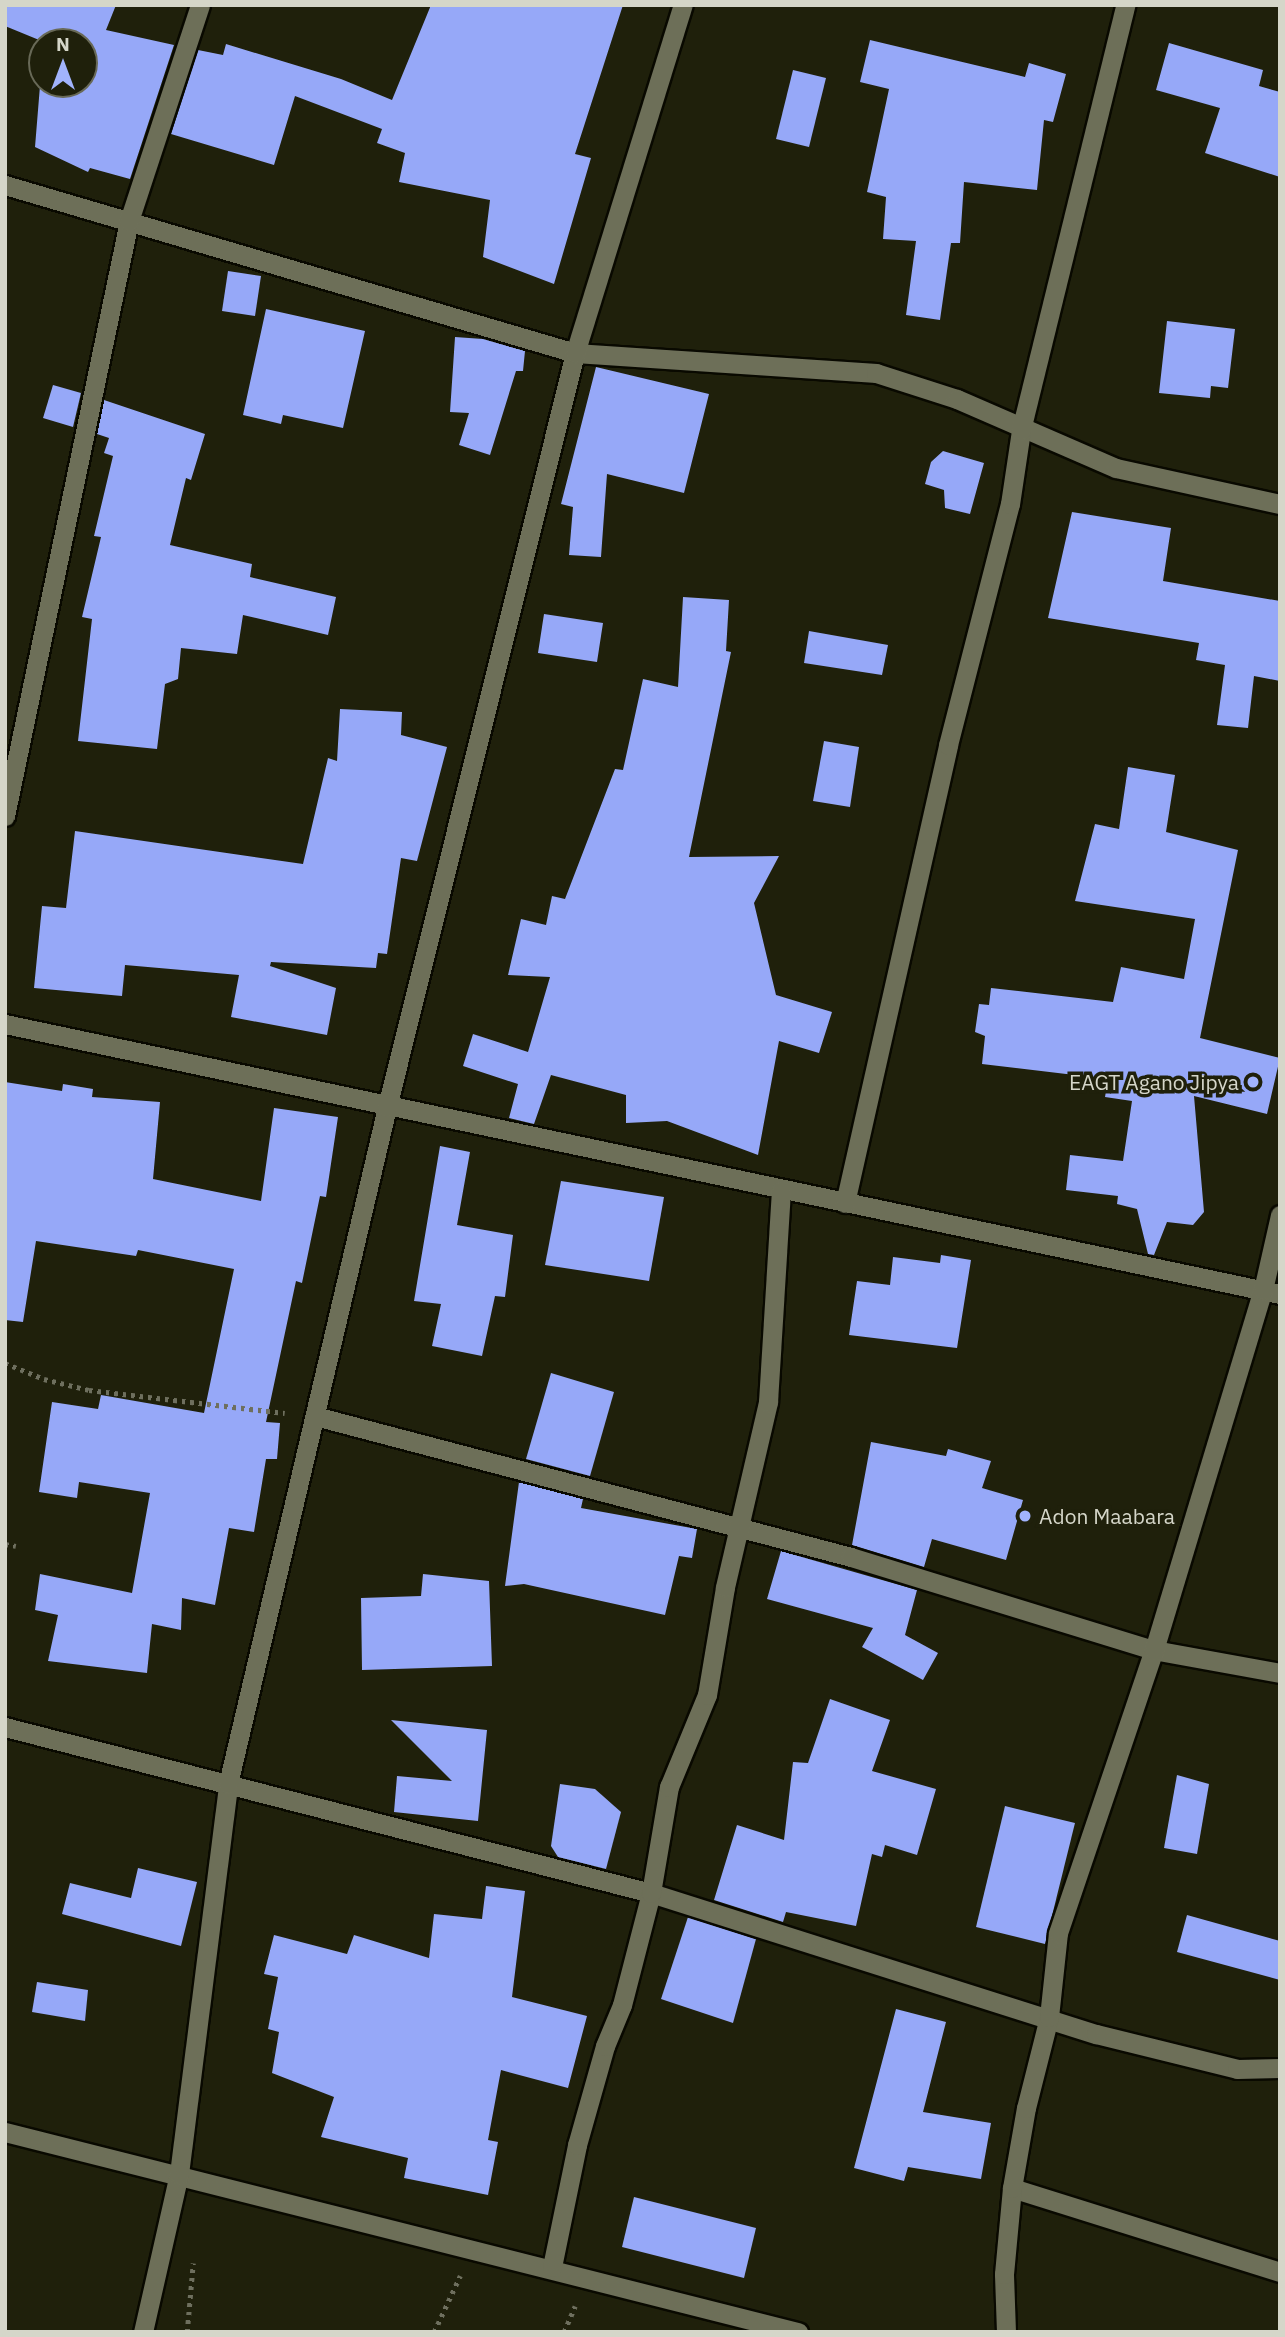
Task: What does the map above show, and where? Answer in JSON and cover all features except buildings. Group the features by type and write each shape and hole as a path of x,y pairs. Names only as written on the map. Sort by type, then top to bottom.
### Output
{"street":[{"path":"5,816 129,221 200,5"},
{"path":"143,2332 179,2174 228,1784 387,1107 575,353 683,5"},
{"path":"845,1203 948,745 1010,504 1021,430 1125,5"},
{"path":"5,186 575,353 876,373 957,399 1021,430 1116,468 1280,505"},
{"path":"5,1024 1271,1292"},
{"path":"552,2267 577,2145 605,2046 622,2006 651,1893 669,1787 707,1695 738,1528 768,1402 781,1190"},
{"path":"1006,2332 1004,2274 1012,2188 1026,2108 1049,2017 1058,1933 1271,1292 1280,1215"},
{"path":"315,1416 921,1576 1154,1650 1280,1673"},
{"path":"5,1727 651,1893 1096,2034 1237,2068 1280,2068"},
{"path":"5,2132 474,2247 798,2332"},
{"path":"1012,2188 1280,2272"}],"path":[{"path":"5,1363 44,1379 89,1390 315,1416"},
{"path":"5,1544 16,1546"},
{"path":"434,2332 474,2247"}],"place":[{"name":"EAGT Agano Jipya","path":"1253,1082"},
{"name":"Adon Maabara","path":"1025,1516"}]}
